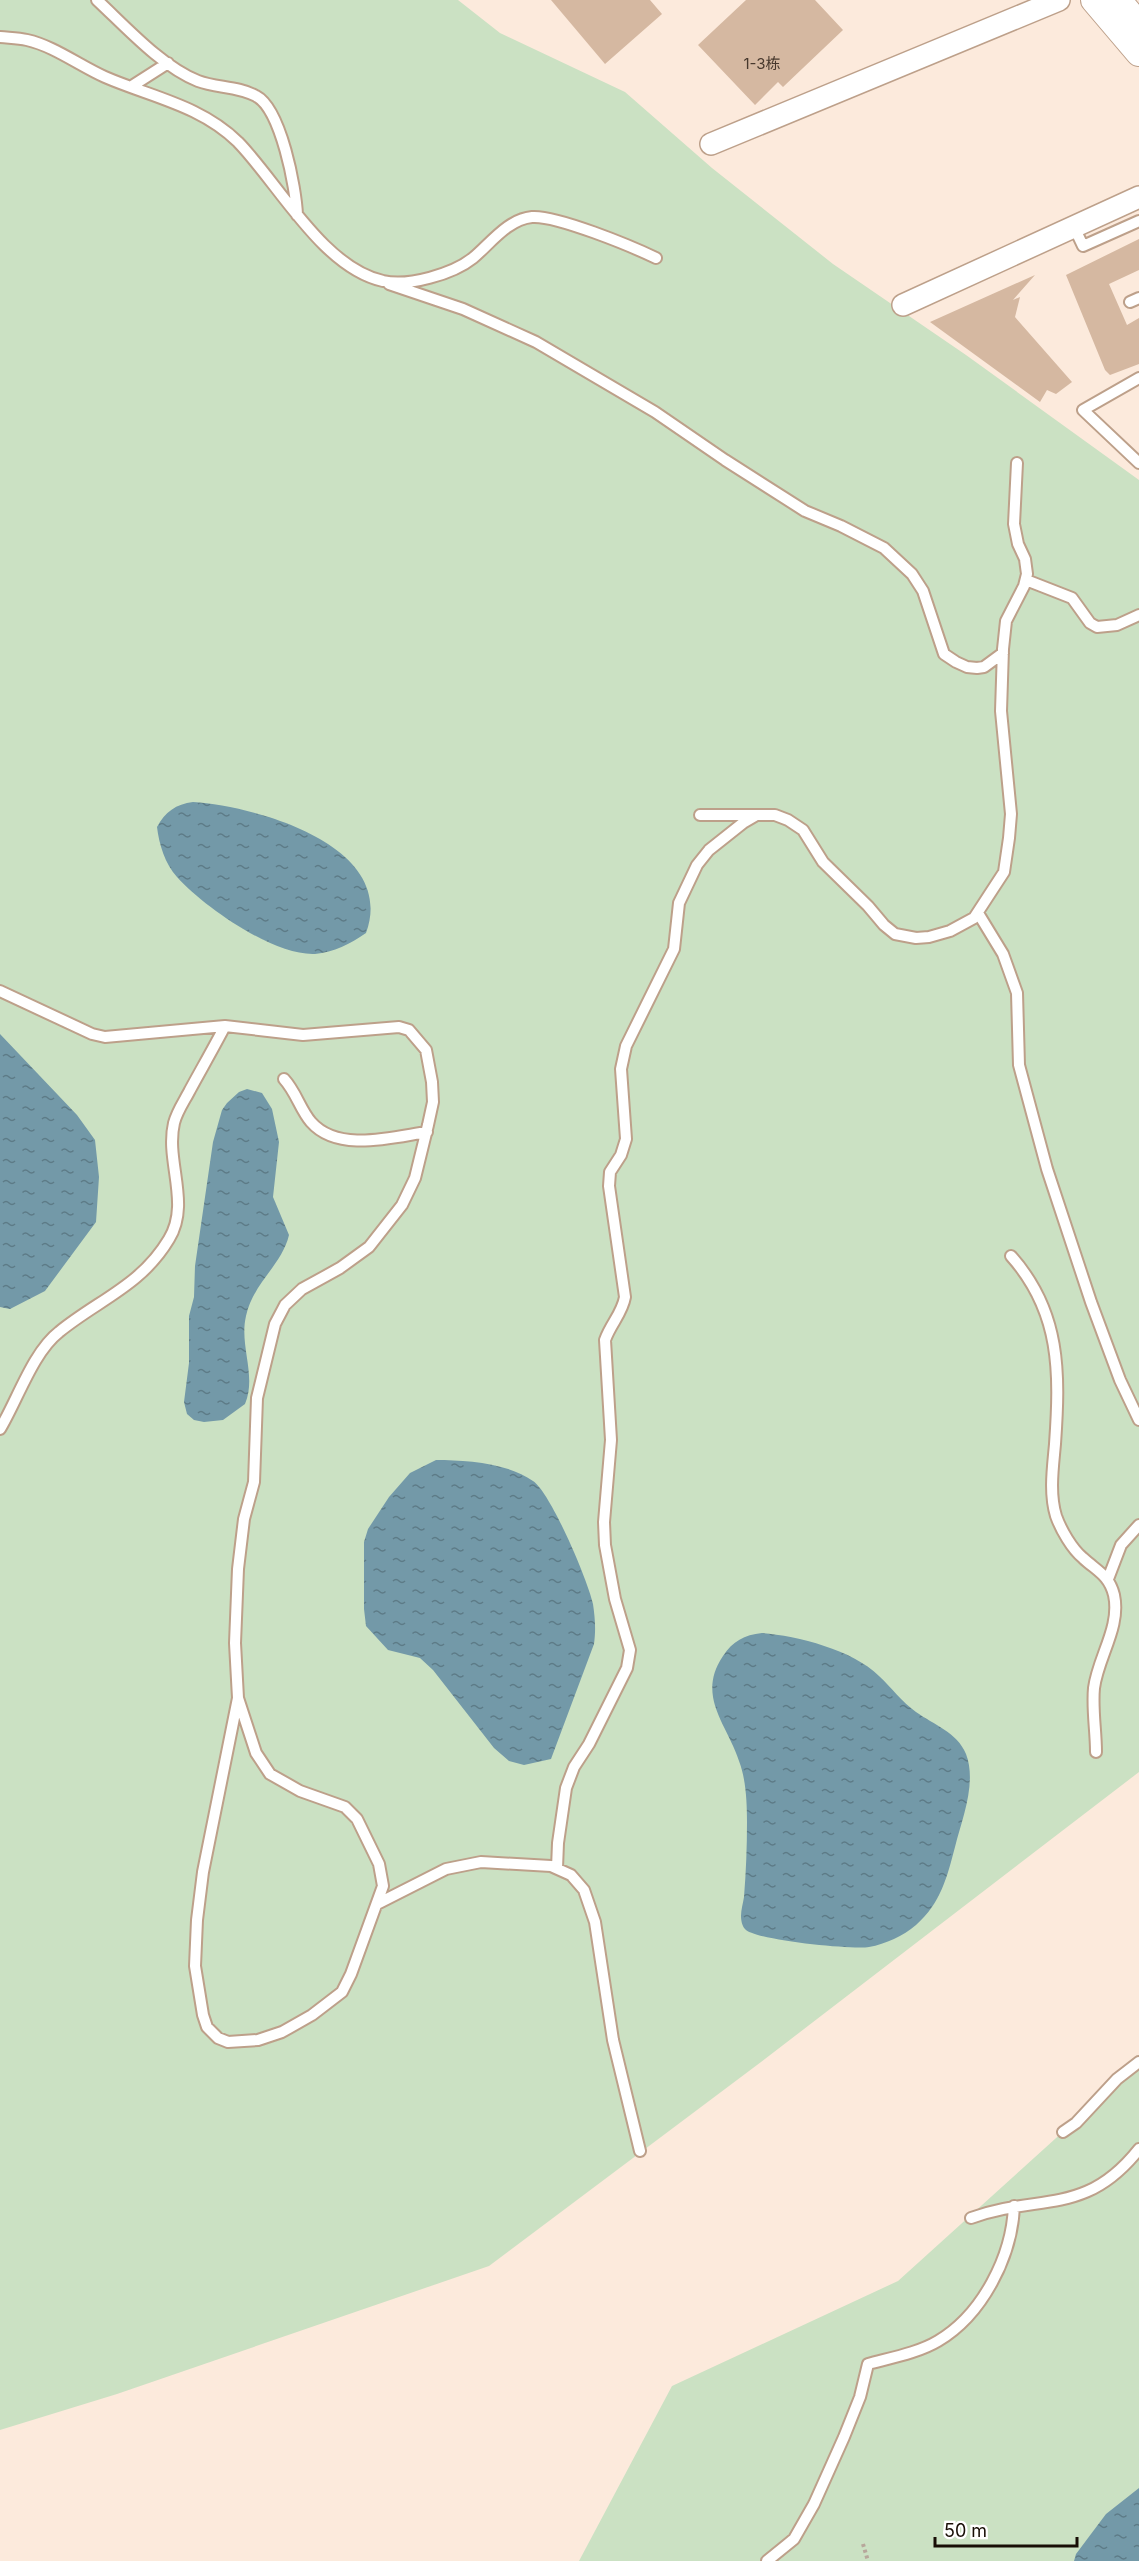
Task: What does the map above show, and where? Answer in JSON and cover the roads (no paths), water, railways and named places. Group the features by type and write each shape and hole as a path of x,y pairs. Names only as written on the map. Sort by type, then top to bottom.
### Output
{"street":[{"path":"711,144 1059,0"},
{"path":"1094,0 1139,53"},
{"path":"1118,0 1139,25"},
{"path":"903,305 1139,197"}],"lane":[{"path":"97,0 168,63 198,81 248,92 265,102 281,137 293,175 297,215"},
{"path":"0,37 28,40 105,76 191,108 237,141 307,228 338,257 366,275 463,309 536,342 655,412 805,511 885,548 912,574 923,591 944,654 956,662 967,668 977,668 1003,653"},
{"path":"132,86 168,63"},
{"path":"383,281 412,280 450,271 470,260 511,224 532,217 581,229 656,258"},
{"path":"1074,227 1083,246 1139,221"},
{"path":"1139,378 1083,410 1139,462"},
{"path":"700,815 775,815 788,820 803,830 823,862 884,925 903,937 929,937 951,931 974,918 1004,872 1009,838 1011,814 1001,711 1003,653 1006,621 1026,580 1025,559 1016,535 1014,512 1018,482 1017,462"},
{"path":"1026,580 1072,598 1085,618 1097,627 1117,625 1139,615"},
{"path":"557,1868 558,1843 566,1788 574,1767 589,1743 627,1668 630,1650 615,1599 604,1533 611,1440 605,1340 610,1325 623,1307 625,1297 609,1186 610,1172 621,1155 626,1139 621,1070 626,1046 674,949 679,903 697,865 723,838 755,816"},
{"path":"978,913 1003,954 1017,993 1019,1065 1047,1169 1091,1302 1120,1380 1139,1420"},
{"path":"0,991 92,1034 105,1037 225,1026 303,1035 399,1027 409,1030 426,1050 431,1066 432,1102 415,1178 402,1205 369,1247 340,1268 302,1289 285,1305 275,1324 257,1398 254,1482 244,1519 238,1569 235,1642 238,1698 203,1872 196,1920 195,1966 203,2015 207,2027 218,2038 228,2042 258,2040 282,2032 332,2001 342,1992 351,1974 383,1886 379,1864 357,1819 345,1807 300,1791 270,1774 256,1753 238,1698"},
{"path":"0,1430 39,1356 57,1333 127,1286 142,1272 170,1238 177,1220 179,1206 172,1157 175,1120 225,1026"},
{"path":"284,1079 292,1087 312,1123 322,1131 334,1136 364,1140 427,1132"},
{"path":"1011,1256 1040,1295 1054,1337 1057,1359 1057,1414 1052,1482 1056,1517 1068,1540 1083,1558 1108,1579 1114,1597 1114,1616 1094,1687 1096,1752"},
{"path":"1108,1579 1121,1545 1139,1525"},
{"path":"377,1904 446,1869 481,1862 551,1866 571,1875 584,1890 596,1922 613,2040 640,2151"},
{"path":"1063,2132 1082,2117 1117,2079 1139,2062"},
{"path":"971,2218 1014,2206 1048,2203 1084,2194 1107,2181 1139,2149"},
{"path":"766,2561 794,2539 814,2504 860,2397 868,2364 936,2342 966,2321 993,2279 1006,2248 1014,2206"}],"water":[{"path":"193,802 220,805 283,822 315,836 342,854 361,876 370,902 366,933 348,944 329,951 315,954 298,952 280,947 241,928 204,902 177,877 169,866 161,847 157,827 172,810"},
{"path":"0,1034 77,1115 95,1140 99,1177 96,1222 45,1291 10,1309 0,1307"},
{"path":"247,1089 262,1093 272,1109 279,1142 273,1197 289,1235 280,1256 255,1294 246,1316 244,1327 249,1382 245,1404 223,1420 204,1422 194,1420 187,1414 184,1402 189,1363 189,1316 194,1297 195,1266 213,1142 222,1110 239,1092"},
{"path":"436,1460 499,1466 533,1481 541,1489 559,1519 584,1577 593,1604 594,1644 551,1759 524,1765 509,1761 494,1748 433,1670 420,1658 388,1650 366,1626 364,1542 368,1529 389,1497 410,1473"},
{"path":"762,1633 808,1641 855,1659 879,1676 911,1708 951,1734 966,1754 970,1777 967,1801 942,1889 925,1917 906,1933 888,1942 859,1948 825,1946 766,1937 752,1933 742,1925 747,1841 746,1791 739,1761 716,1710 712,1684 715,1670 731,1646 744,1637"},
{"path":"1139,2488 1139,2561 1074,2561 1076,2554 1106,2514"}]}
